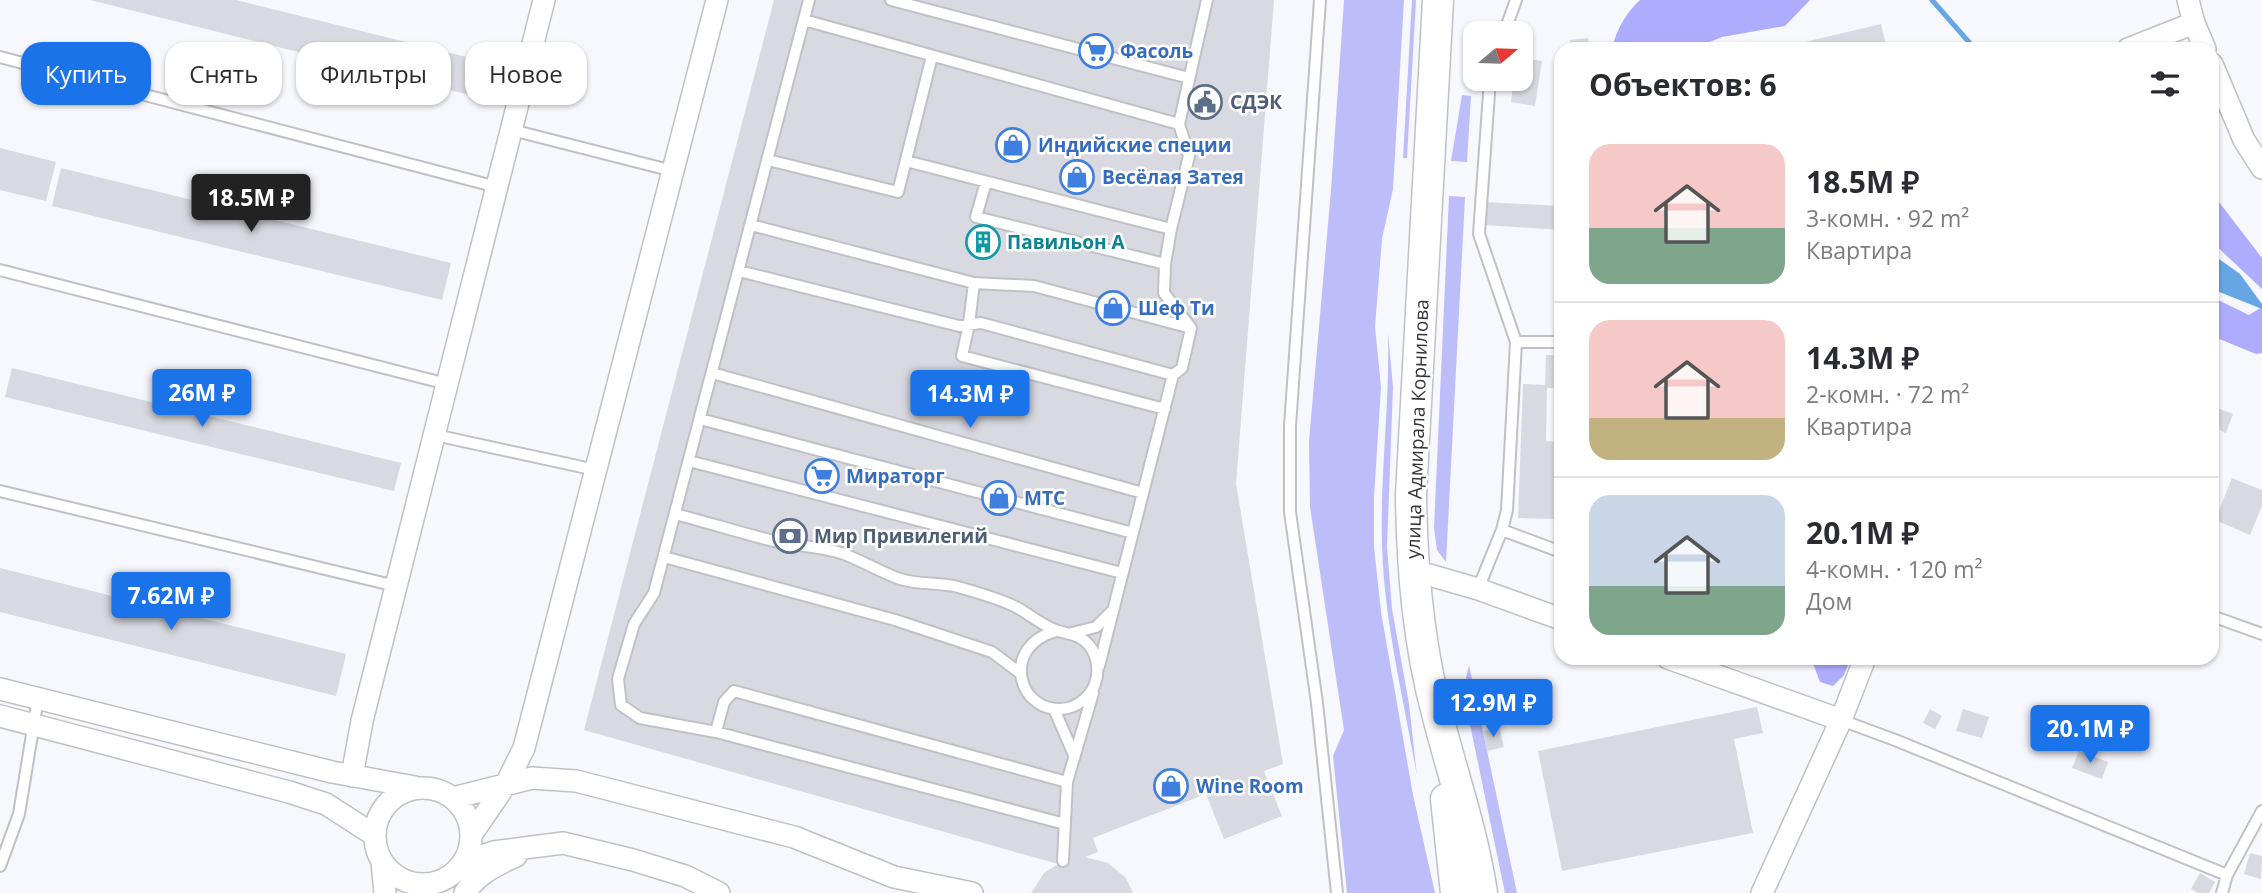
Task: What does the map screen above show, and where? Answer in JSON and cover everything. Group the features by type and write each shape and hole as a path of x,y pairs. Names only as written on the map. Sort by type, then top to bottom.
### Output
{"main road":[{"name":"улица Адмирала Корнилова","path":"1438,0 1414,428 1412,570 1422,642 1437,715 1468,822 1482,893"},
{"path":"1437,715 1456,893"}],"street":[{"path":"352,776 362,721 544,0"},
{"path":"471,835 506,784 524,748 718,0"},
{"path":"2188,0 2203,42"},
{"path":"2146,42 2194,23"},
{"path":"2219,80 2245,140 2262,168"},
{"path":"1412,570 1478,589 1554,617"},
{"path":"1688,665 1841,720"},
{"path":"1762,893 1863,665"},
{"path":"0,689 352,776 442,791 462,807 471,835 469,849 456,876"},
{"path":"0,716 289,792 326,804 374,835"},
{"path":"453,798 532,778 576,781 794,837 894,877 972,893"},
{"path":"415,787 391,798 376,820 376,849 391,873 402,880 429,884 456,876 494,852 563,843 672,872 719,893"},
{"path":"465,893 471,884 491,867 537,847 563,843"},
{"path":"382,862 385,893"}],"lane":[{"path":"809,0 654,593 634,624 618,679 621,705 639,718 716,732 1065,824"},
{"path":"891,0 1189,78"},
{"path":"1191,328 1164,293 1165,264 1189,156 1179,124 1207,0"},
{"path":"1320,0 1290,426 1290,512 1317,703 1337,893"},
{"path":"1508,21 1516,0"},
{"path":"804,20 1179,124"},
{"path":"768,160 898,192 932,56"},
{"path":"0,57 497,187"},
{"path":"1478,589 1502,530 1507,510 1516,342 1479,234 1489,91"},
{"path":"512,130 673,171"},
{"path":"906,161 1171,229"},
{"path":"986,182 976,217 1165,264"},
{"path":"751,225 974,284 1034,286 1191,328"},
{"path":"0,270 447,384"},
{"path":"739,271 960,326 981,323 1174,375"},
{"path":"974,284 962,356 1165,409"},
{"path":"1063,861 1067,782 1174,375 1182,368 1191,328"},
{"path":"1516,342 1554,342"},
{"path":"712,373 1143,493"},
{"path":"700,419 1133,533"},
{"path":"435,435 596,470"},
{"path":"689,461 1122,573"},
{"path":"0,491 396,586"},
{"path":"676,513 778,541 840,553 902,579 957,586 1013,606 1056,631 1072,633 1096,627 1112,610"},
{"path":"1502,530 1554,549"},
{"path":"664,557 895,620 992,652 1020,673"},
{"path":"2219,619 2262,634"},
{"path":"1056,631 1042,635 1030,644 1022,658 1020,673 1026,690 1037,702 1054,709 1070,708 1084,700 1094,687"},
{"path":"1072,633 1086,642 1096,655 1098,671"},
{"path":"716,732 724,702 734,691 1067,782"},
{"path":"0,866 19,814 38,698"},
{"path":"1054,709 1074,755"},
{"path":"1841,720 2227,875"},
{"path":"2222,893 2227,875 2262,811"}],"shaded area":[{"path":"1344,0 1404,0 1393,189 1382,239 1375,327 1381,387 1374,497 1374,547 1381,612 1413,795 1435,893 1347,893 1333,756 1344,730 1310,507 1309,441"},
{"path":"1412,0 1416,0 1407,158 1403,158"},
{"path":"1640,0 1810,0 1785,26 1722,37 1710,42 1614,42 1630,10"},
{"path":"1462,95 1471,96 1467,162 1451,161"},
{"path":"1449,196 1465,197 1446,562 1437,550 1434,528"},
{"path":"2219,202 2262,258 2262,289 2219,249"},
{"path":"2219,259 2240,274 2262,304 2262,309 2219,292"},
{"path":"2219,300 2249,315 2262,307 2262,353 2256,354 2219,339"},
{"path":"1388,332 1393,387 1387,547 1392,609 1409,704 1417,776 1386,602 1382,544"},
{"path":"1469,665 1517,893 1505,893 1463,691"},
{"path":"1814,665 1848,665 1844,675 1833,686 1820,682"}],"building":[{"path":"90,0 236,0 406,42 296,42 296,52 282,48 282,42 258,42"},
{"name":"Павильон А","path":"774,0 1274,0 1236,484 1283,764 1264,771 1282,816 1224,839 1206,794 1093,838 1098,852 1085,857 1108,863 1126,878 1133,893 1031,893 1044,873 1058,864 584,730"},
{"path":"1881,24 1885,42 1805,42"},
{"path":"1588,38 1588,42 1570,42"},
{"path":"451,53 465,57 465,94 451,90"},
{"path":"1533,60 1542,61 1535,106 1511,102 1512,91 1533,91"},
{"path":"0,148 56,162 46,201 0,190"},
{"path":"61,168 451,263 442,300 52,206"},
{"path":"1485,202 1554,206 1554,230 1484,225"},
{"path":"1546,355 1554,355 1554,388 1547,388 1546,441 1554,442 1554,519 1518,518 1523,384 1545,385"},
{"path":"12,368 401,463 394,491 5,397"},
{"path":"2219,409 2233,414 2226,433 2219,430"},
{"path":"2232,478 2262,490 2262,506 2250,535 2219,522 2219,510"},
{"path":"0,568 346,654 336,696 0,612"},
{"path":"1757,707 1763,733 1734,739 1753,833 1562,871 1538,751"},
{"path":"1930,709 1942,716 1935,729 1923,723"},
{"path":"1963,709 1989,717 1982,738 1956,731"},
{"path":"1499,727 1504,747 1487,751 1483,731"},
{"path":"2079,751 2108,762 2102,779 2072,768"},
{"path":"2250,853 2262,856 2261,879 2244,874"},
{"path":"2200,873 2215,882 2209,893 2198,893 2191,889"}],"waterway":[{"path":"1932,0 1969,42"}],"place":[{"name":"Фасоль","path":"1096,51"},
{"name":"СДЭК","path":"1205,102"},
{"name":"Индийские специи","path":"1013,145"},
{"name":"Весёлая Затея","path":"1077,177"},
{"name":"Павильон А","path":"983,242"},
{"name":"Шеф Ти","path":"1113,308"},
{"name":"Мираторг","path":"822,476"},
{"name":"МТС","path":"999,498"},
{"name":"Мир Привилегий","path":"790,536"},
{"name":"Wine Room","path":"1171,786"}]}
